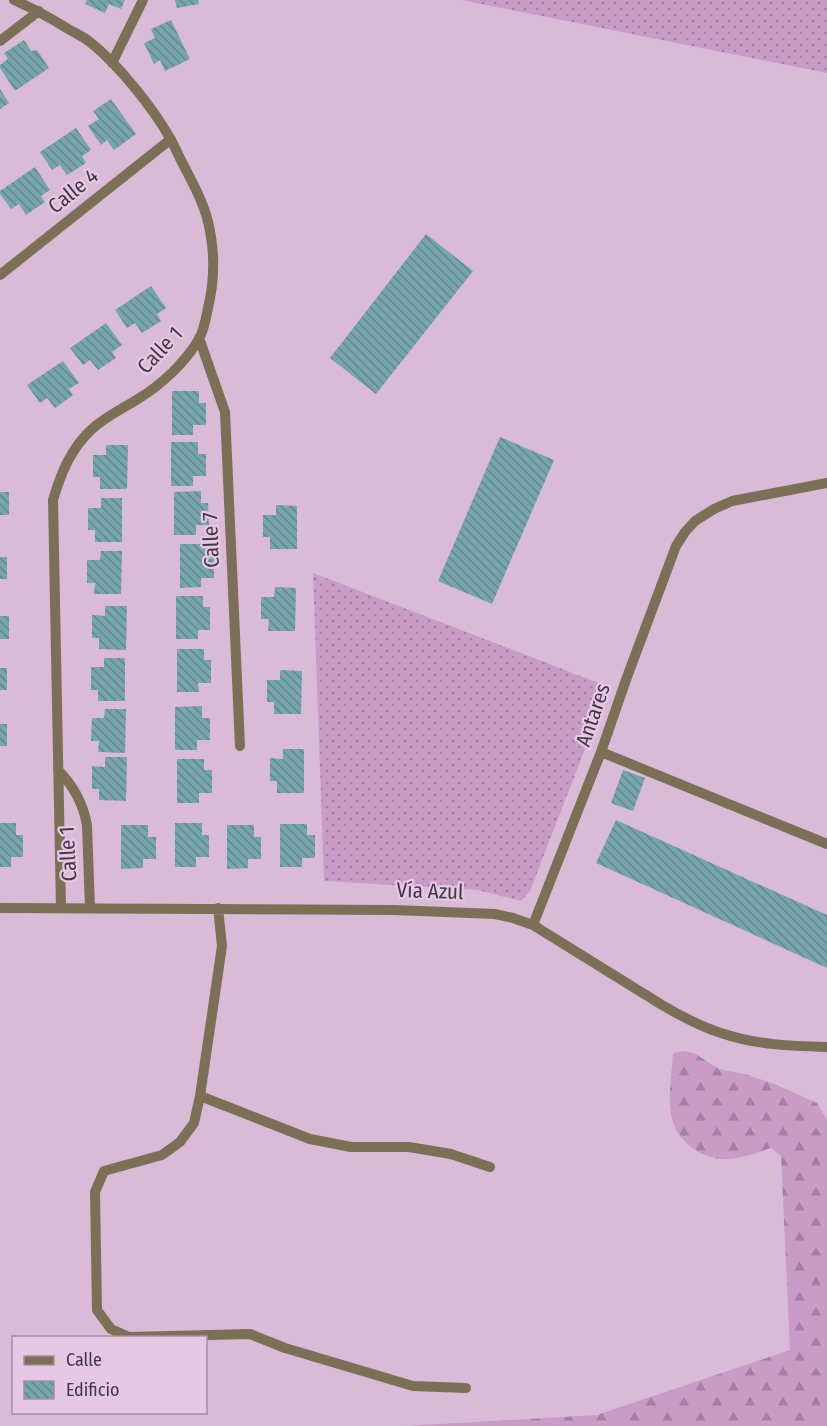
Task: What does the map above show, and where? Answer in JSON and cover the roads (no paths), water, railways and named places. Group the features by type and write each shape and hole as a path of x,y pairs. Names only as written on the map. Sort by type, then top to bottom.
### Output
{"street":[{"name":"Calle 1","path":"14,0 39,11 89,41 136,90 171,139 197,190 205,210 213,254 209,308 199,338 170,374 146,393 90,430 67,461 53,500 61,908"},
{"path":"112,63 144,0"},
{"path":"0,40 39,11"},
{"name":"Calle 4","path":"0,275 171,139"},
{"name":"Calle 7","path":"199,338 225,412 240,746"},
{"name":"Antares","path":"533,925 601,752 676,546 685,532 695,520 732,501 827,483"},
{"path":"601,752 827,844"},
{"name":"Calle 1","path":"58,770 75,790 85,813 90,908"},
{"name":"Vía Azul","path":"0,908 334,909 495,914 533,925 662,1005 719,1033 772,1045 827,1047"},
{"path":"218,908 222,945 194,1123 180,1142 162,1155 104,1172 94,1192 97,1310 111,1329 129,1336 250,1334 285,1348 413,1386 466,1388"},
{"path":"200,1096 310,1139 351,1147 410,1147 451,1154 490,1167"}]}
